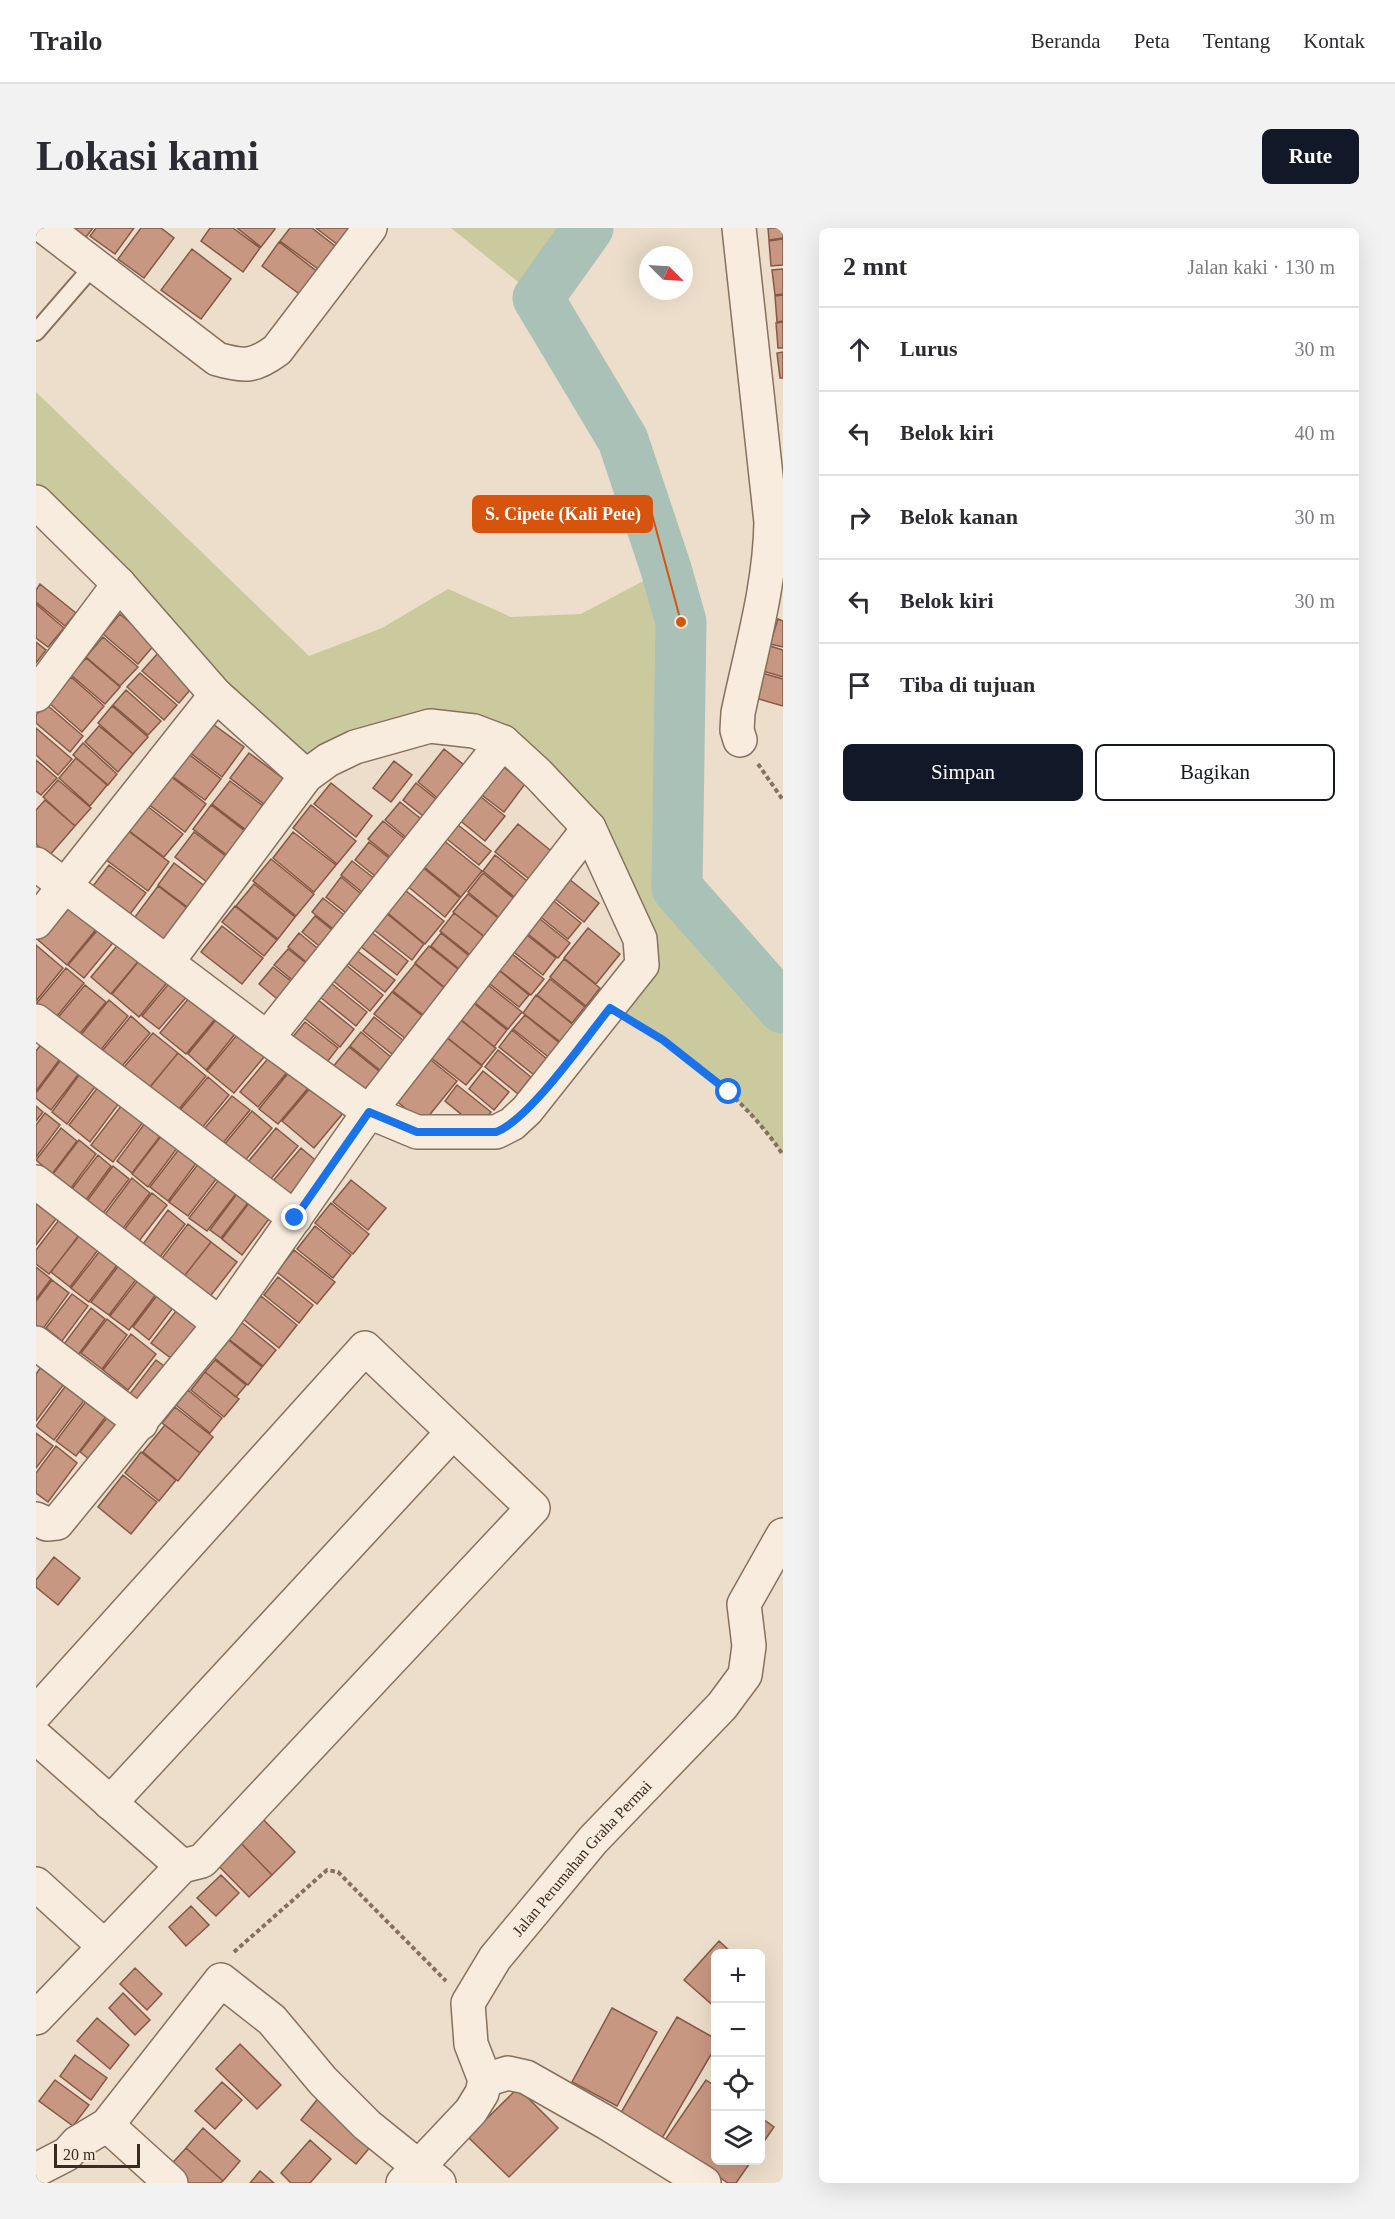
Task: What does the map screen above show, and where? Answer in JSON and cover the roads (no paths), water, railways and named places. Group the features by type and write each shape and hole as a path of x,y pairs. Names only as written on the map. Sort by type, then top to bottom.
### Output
{"street":[{"path":"46,228 217,358 241,366 261,362 278,350 370,228"},
{"path":"739,228 771,522 761,607 738,713 737,730 740,740"},
{"path":"36,502 118,584 216,695 306,776"},
{"path":"36,695 118,584"},
{"path":"36,922 216,695"},
{"path":"36,864 369,1112 417,1132 496,1132 505,1129 527,1110 610,1008 642,965 643,950 589,828 538,774 503,742 474,731 430,726 355,747 328,760 306,776 168,961"},
{"path":"267,1038 503,742"},
{"path":"36,1519 47,1524 57,1523 141,1423 220,1324 369,1112 589,828"},
{"path":"36,1021 295,1218"},
{"path":"36,1182 220,1324"},
{"path":"36,1343 141,1423"},
{"path":"36,1713 365,1348 533,1508 202,1862 182,1866 36,2018"},
{"path":"110,1803 453,1432"},
{"name":"Jalan Perumahan Graha Permai","path":"484,2080 471,2044 468,2003 495,1958 545,1894 656,1772 735,1692 748,1664 744,1605 783,1535"},
{"path":"36,1737 182,1866"},
{"path":"36,1884 105,1946"},
{"path":"36,2170 67,2154 77,2143 107,2125 221,1980 272,2020 323,2081 420,2177 471,2111 482,2093 484,2080 508,2073 526,2077 704,2183"},
{"path":"107,2125 171,2183"}],"lane":[{"path":"36,332 94,265"}],"waterway":[{"path":"588,228 538,298 623,440 666,569 681,622 677,888 783,1008"}],"place":[{"name":"S. Cipete (Kali Pete)","path":"681,622"}]}
